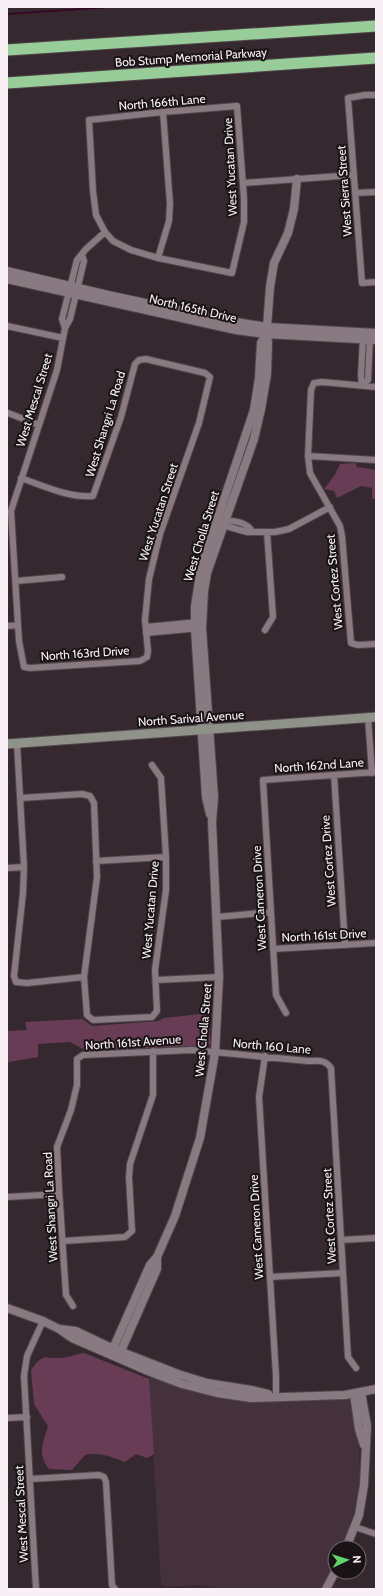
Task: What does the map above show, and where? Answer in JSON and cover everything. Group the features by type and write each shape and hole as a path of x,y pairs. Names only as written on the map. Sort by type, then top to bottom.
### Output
{"highway":[{"name":"Bob Stump Memorial Parkway","path":"7,50 376,26"},
{"name":"Bob Stump Memorial Parkway","path":"7,83 376,58"}],"main road":[{"name":"North Sarival Avenue","path":"7,744 372,717"}],"street":[{"name":"West Sierra Street","path":"376,94 348,98 362,283 376,282"},
{"name":"North 166th Lane","path":"105,232 96,215 93,191 89,120 237,106"},
{"name":"West Yucatan Drive","path":"158,258 232,274 244,222 243,183 237,106"},
{"path":"105,232 113,241 131,250 158,258 169,221 170,204 163,112"},
{"path":"243,183 353,175"},
{"name":"West Cholla Street","path":"116,1353 150,1265 157,1257 175,1216 200,1138 215,1053 220,977 212,822 206,797 206,729 199,625 205,582 221,521 254,410 259,378 261,343 267,330 270,287 274,263 288,233 294,209 297,179"},
{"path":"355,193 376,192"},
{"name":"West Mescal Street","path":"24,667 18,625 11,511 57,370 65,328 62,319 84,261 82,255 105,232"},
{"name":"North 165th Drive","path":"7,271 73,290 209,324 267,330 370,336"},
{"name":"North 165th Drive","path":"7,279 73,290"},
{"path":"7,326 63,338"},
{"path":"370,336 361,376 362,385 376,387"},
{"name":"West Yucatan Street","path":"139,360 146,359 205,373 210,377 200,423 160,534 147,587 146,630 148,651 146,657"},
{"name":"West Shangri La Road","path":"21,478 69,493 93,496 121,417 135,364 139,360"},
{"name":"West Cortez Street","path":"362,385 314,383 311,390 308,456 310,473 340,526 351,644 358,646 376,644"},
{"path":"8,413 39,425"},
{"path":"308,456 376,460"},
{"path":"221,521 230,520 249,526 252,531 267,532 289,529 330,507"},
{"path":"265,630 273,617 267,532"},
{"path":"16,581 62,577"},
{"path":"7,626 18,625"},
{"path":"146,630 199,625"},
{"name":"North 163rd Drive","path":"24,667 30,668 140,661 146,657"},
{"path":"372,717 374,772"},
{"path":"17,743 24,867 23,893 14,976 16,982 27,983 84,978 97,877 94,803 90,796 82,794 21,798"},
{"name":"West Yucatan Drive","path":"84,978 87,1015 93,1020 152,1017 157,1011 155,970 166,890 166,857 162,778 152,765"},
{"name":"North 162nd Lane","path":"263,780 374,772"},
{"name":"West Cortez Drive","path":"334,775 345,945"},
{"name":"West Cameron Drive","path":"263,780 276,995 286,1012"},
{"path":"96,861 166,857"},
{"path":"7,868 24,867"},
{"path":"217,917 271,912"},
{"name":"North 161st Drive","path":"273,949 376,943"},
{"path":"156,980 220,977"},
{"name":"North 161st Avenue","path":"77,1059 83,1055 153,1051 192,1050 215,1053"},
{"path":"63,1240 125,1237 132,1231 130,1164 153,1095 153,1051"},
{"name":"North 160 Lane","path":"215,1053 265,1056 308,1061 321,1060 327,1062"},
{"name":"West Cameron Drive","path":"265,1056 259,1097 276,1396"},
{"name":"West Shangri La Road","path":"74,1306 66,1295 57,1147 71,1110 77,1085 77,1059"},
{"name":"West Cortez Street","path":"327,1062 331,1068 348,1357 356,1368"},
{"path":"7,1197 59,1194"},
{"path":"341,1240 376,1238"},
{"path":"270,1277 343,1273"},
{"path":"7,1308 59,1329 76,1331 116,1353 207,1383 251,1390 276,1396 312,1397 357,1393 376,1389"},
{"name":"West Mescal Street","path":"36,1589 24,1376 28,1356 43,1322"},
{"path":"349,1540 355,1527 364,1485 365,1450 359,1428 357,1393"},
{"path":"7,1418 27,1417"},
{"path":"30,1479 99,1475 104,1477 106,1482 112,1585 115,1589"},
{"path":"355,1527 376,1534"},
{"path":"326,1589 331,1580"}],"shaded area":[{"path":"355,463 357,467 376,470 376,499 372,499 372,488 361,486 337,498 334,491 324,489 334,476 340,464"},
{"path":"210,1013 210,1045 87,1051 70,1042 38,1044 38,1057 9,1062 7,1065 7,1031 27,1030 25,1022 82,1019 92,1026 158,1021 164,1018"},
{"path":"84,1353 149,1379 154,1454 147,1458 136,1454 125,1462 110,1457 90,1454 85,1455 72,1470 49,1469 45,1464 42,1448 48,1426 34,1404 31,1370 44,1358 62,1358"},
{"path":"151,1374 253,1400 315,1401 349,1398 352,1400 359,1436 360,1488 346,1540 327,1540 327,1580 322,1589 224,1589 200,1585 165,1587 161,1585 149,1379"}],"waterway":[{"path":"7,14 113,7"}]}
